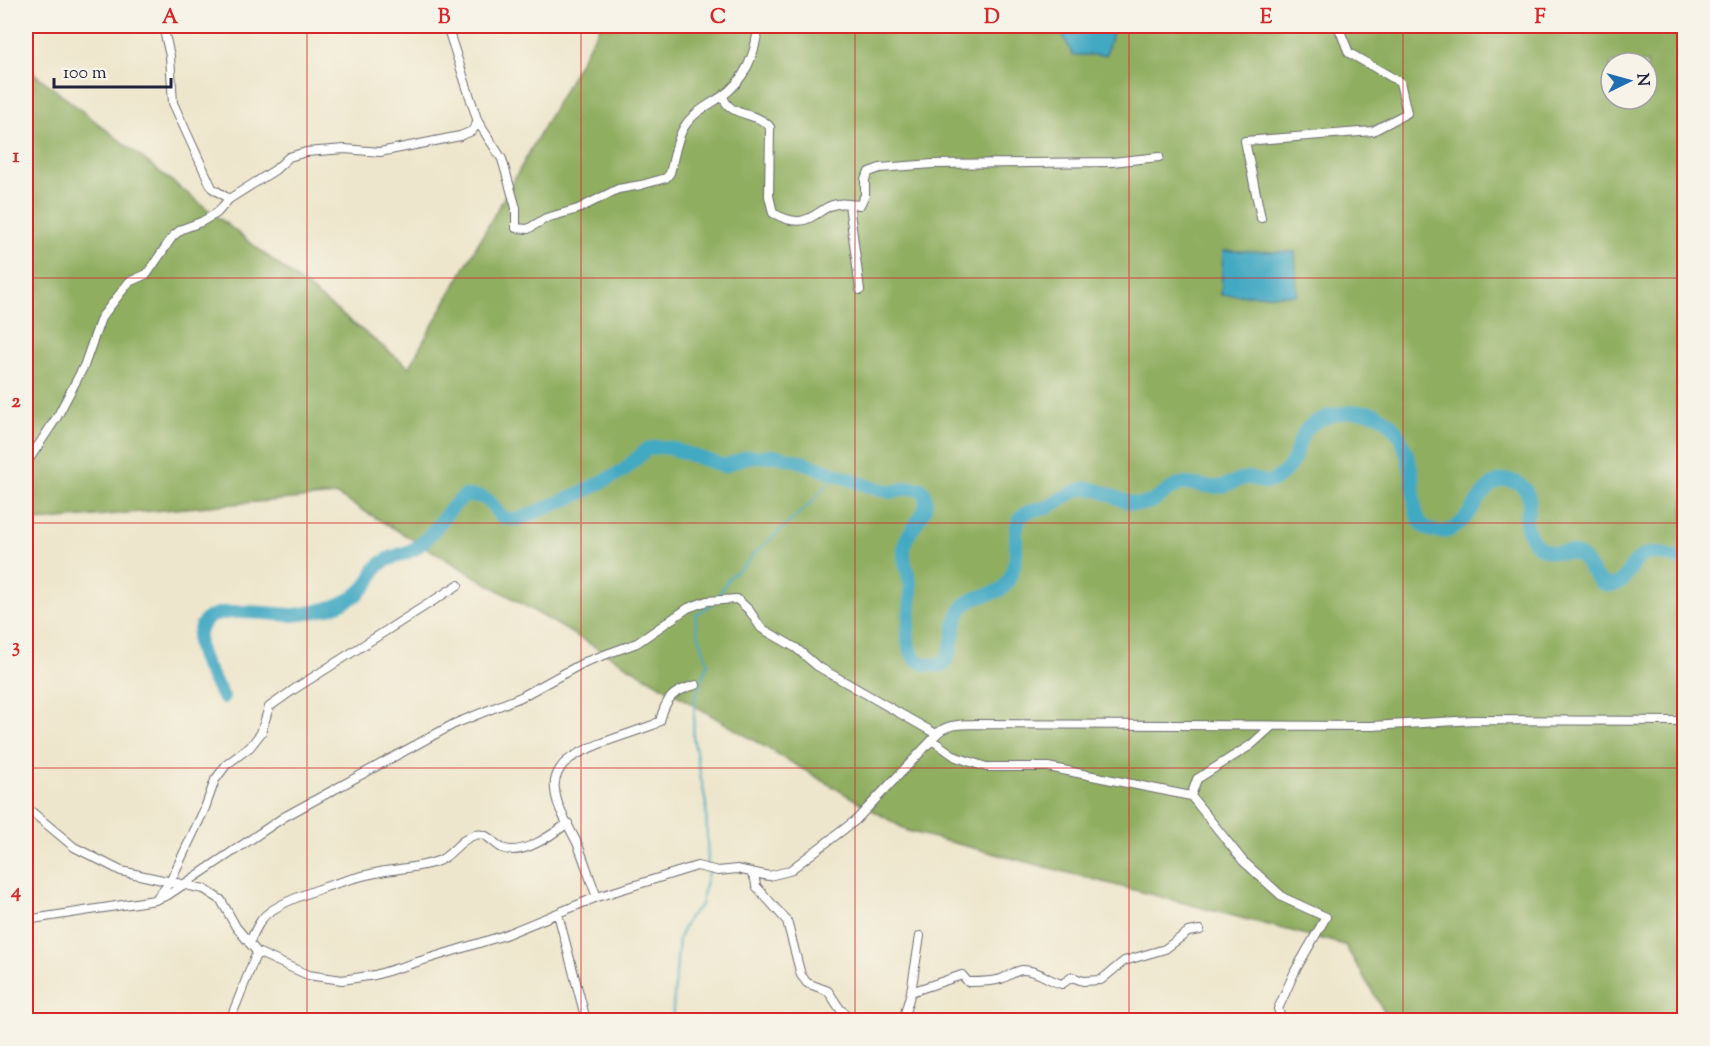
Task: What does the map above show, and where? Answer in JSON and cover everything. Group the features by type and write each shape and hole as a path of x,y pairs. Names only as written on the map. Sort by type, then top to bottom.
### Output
{"street":[{"path":"163,26 170,56 173,103 212,188 229,199"},
{"path":"447,26 478,122 502,159 516,208 516,228 521,230 554,214 578,209 618,189 666,178 670,173 682,129 693,115 723,96 746,72 756,44 758,26"},
{"path":"1261,218 1245,141 1373,131 1407,113 1400,82 1349,53 1338,26"},
{"path":"723,96 726,105 733,110 764,120 770,127 769,196 773,213 795,222 804,221 831,205 860,205 864,195 865,178 869,172 880,168 933,164 1112,162 1159,157"},
{"path":"26,464 57,417 84,366 101,318 129,282 147,274 173,236 182,229 217,213 229,199 275,170 289,158 306,152 345,149 380,152 460,136 472,131 478,122"},
{"path":"849,204 860,290"},
{"path":"155,900 170,882 205,808 215,780 226,765 250,747 261,733 270,707 458,585"},
{"path":"26,920 155,900 168,895 284,817 454,724 521,698 585,662 637,643 688,608 707,601 737,599 749,610 761,628 796,648 817,666 934,737 956,757 986,767 1047,767 1191,796 1244,861 1284,898 1326,917 1295,972 1278,1009 1282,1020"},
{"path":"597,897 561,809 554,788 555,780 563,765 572,757 660,721 662,709 674,693 696,685"},
{"path":"26,807 74,847 121,871 204,889 221,900 236,927 257,952 308,975 342,980 359,978 502,936 597,897 697,866 718,871 737,869 769,876 789,871 856,820 945,727 976,724 1372,726 1474,720 1684,721"},
{"path":"1191,796 1197,779 1251,745 1272,726"},
{"path":"249,943 263,918 280,905 317,891 378,872 440,861 456,846 474,835 488,836 501,848 511,850 534,845 568,823"},
{"path":"750,872 755,879 756,886 787,921 801,975 807,983 828,991 840,1009 853,1020"},
{"path":"558,914 582,1012 586,1020"},
{"path":"911,992 962,975 968,982 980,982 1000,979 1021,970 1038,972 1050,981 1062,984 1072,977 1083,981 1101,980 1124,961 1165,949 1188,932 1200,930"},
{"path":"903,1020 911,992 920,936"},
{"path":"231,1020 257,952"}],"green space":[{"path":"600,26 1684,26 1684,1020 1389,1020 1345,945 908,831 337,495 26,522 26,67 409,367"}],"water":[{"path":"1058,26 1114,26 1106,55 1073,55"},
{"path":"1223,251 1295,252 1297,295 1221,295"}],"waterway":[{"path":"223,697 207,670 199,649 200,630 205,621 212,616 234,612 295,615 338,605 360,592 381,563 421,544 465,496 484,498 501,516 519,519 577,495 623,471 647,449 658,447 670,448 724,466 747,457 777,456 799,461 874,488 892,492 908,488 922,489 926,504 907,537 904,555 911,588 908,640 916,659 927,664 943,665 950,650 957,618 965,605 975,598 999,591 1007,583 1015,559 1018,523 1026,513 1048,507 1082,489 1098,490 1128,502 1144,504 1182,484 1218,487 1249,478 1264,482 1271,481 1281,475 1290,465 1309,427 1327,417 1350,412 1370,412 1392,425 1405,449 1413,481 1417,516 1426,528 1446,531 1456,527 1486,490 1495,483 1509,480 1520,484 1528,494 1530,503 1526,524 1534,541 1541,548 1549,551 1581,557 1601,582 1612,585 1618,583 1634,563 1645,555 1661,554 1684,561"},
{"path":"717,598 730,576 743,567 753,555 813,501 836,475"},
{"path":"708,867 706,804 693,737 695,698 708,663 697,630 695,615 711,605"},
{"path":"672,1020 679,938 689,917 701,905 708,872"}]}
